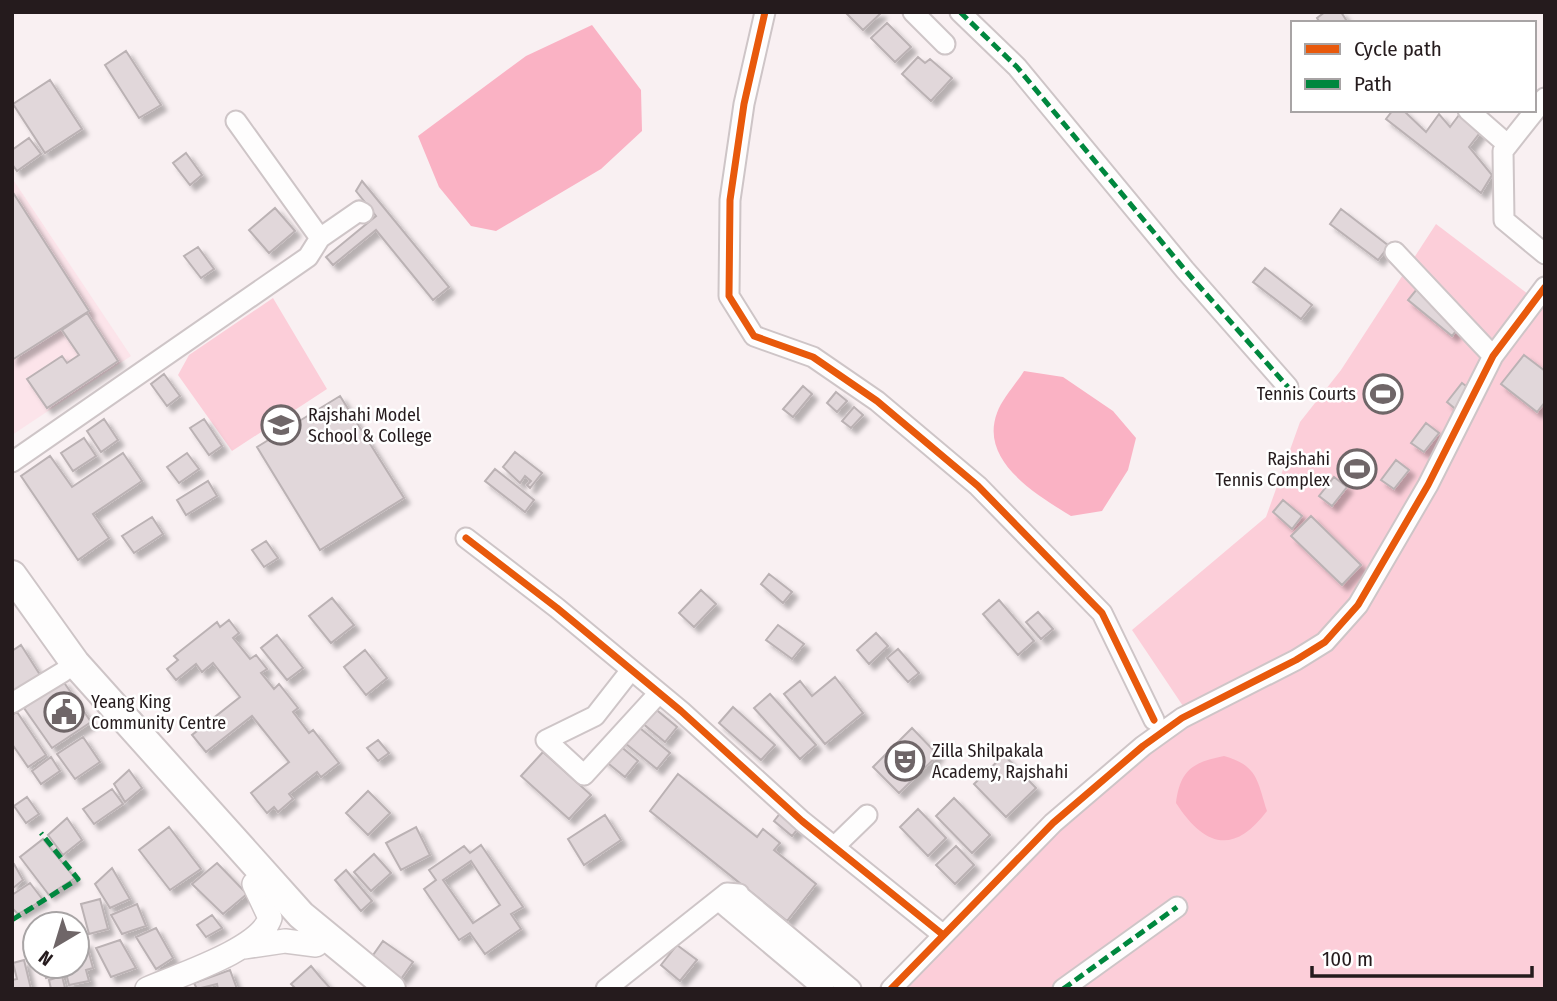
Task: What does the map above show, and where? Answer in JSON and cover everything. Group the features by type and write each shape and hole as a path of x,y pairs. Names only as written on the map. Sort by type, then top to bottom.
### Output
{"highway":[{"path":"12,575 75,663 301,915 391,989"},
{"path":"12,603 63,671 291,924 370,989"}],"main road":[{"path":"241,947 268,924 270,918 254,884"},
{"path":"147,989 241,947 285,941 316,945"}],"street":[{"path":"765,12 744,104 730,200 729,296 754,337 813,357 877,401 978,486 1102,613 1154,720"},
{"path":"913,12 945,44"},
{"path":"960,12 1017,67 1185,270 1288,387"},
{"path":"1470,112 1508,145"},
{"path":"1534,112 1503,151 1504,220 1545,254"},
{"path":"236,121 320,238"},
{"path":"12,462 308,257 320,238 359,211 363,213"},
{"path":"1395,252 1493,356"},
{"path":"891,989 1053,822 1143,746 1182,718 1296,660 1325,642 1358,605 1428,485 1493,356 1545,287"},
{"path":"466,538 557,608 834,846 942,934"},
{"path":"631,670 595,716 546,740 584,775 659,693"},
{"path":"12,704 63,671"},
{"path":"834,846 867,815"},
{"path":"606,989 732,900"},
{"path":"732,900 824,989"},
{"path":"732,900 850,989"},
{"path":"1063,989 1177,907"}],"shaded area":[{"path":"592,25 641,90 642,131 601,169 496,231 471,226 439,187 418,136 526,56"},
{"path":"12,178 131,356 12,435"},
{"name":"Rajshahi Tennis Complex","path":"1436,224 1532,297 1397,532 1324,639 1187,712 1132,630 1266,517 1300,422 1341,370"},
{"path":"1545,295 1545,989 903,989 970,915 1107,783 1159,739 1328,646 1499,358"},
{"path":"273,298 327,389 232,451 178,375 189,355"},
{"path":"1024,371 1063,377 1113,411 1136,438 1128,470 1102,511 1071,516 1028,487 1014,475 1004,461 996,446 994,430 997,413"},
{"path":"1224,756 1244,764 1250,770 1258,783 1267,811 1242,835 1231,840 1219,840 1197,829 1176,803 1181,783 1190,769 1204,761"}],"building":[{"path":"845,12 880,12 881,13 863,30"},
{"path":"1325,12 1341,12 1347,21 1319,21 1317,18"},
{"path":"887,23 911,47 895,62 871,38"},
{"path":"126,51 161,105 139,118 105,65"},
{"path":"918,57 925,63 930,59 952,78 931,101 902,74"},
{"path":"50,80 82,129 45,153 13,104"},
{"path":"1391,112 1405,112 1426,132 1439,114 1450,127 1463,112 1482,130 1469,147 1492,175 1481,193 1386,119"},
{"path":"29,138 41,154 17,171 12,164 12,150"},
{"path":"186,153 202,175 190,185 173,163"},
{"path":"362,181 449,287 433,300 376,230 333,265 326,257 376,216 356,191"},
{"path":"12,191 89,311 12,360"},
{"path":"275,208 295,231 269,253 249,230"},
{"path":"1341,209 1389,246 1378,260 1330,224"},
{"path":"198,247 214,269 201,278 184,256"},
{"path":"1265,268 1312,305 1301,319 1253,282"},
{"path":"1417,289 1461,325 1452,336 1408,300"},
{"path":"87,313 118,361 47,408 27,379 62,356 67,363 79,355 62,330"},
{"path":"1524,355 1545,371 1545,402 1537,412 1501,384"},
{"path":"164,374 180,396 167,406 151,384"},
{"path":"1462,383 1474,392 1459,412 1447,402"},
{"path":"803,386 812,394 793,417 783,409"},
{"path":"836,392 847,401 837,412 827,403"},
{"name":"Rajshahi Model School & College","path":"340,396 404,498 320,550 257,447"},
{"path":"854,407 863,415 851,428 842,421"},
{"path":"104,419 118,440 101,452 87,431"},
{"path":"204,419 222,446 209,455 190,428"},
{"path":"1426,423 1439,433 1424,452 1411,443"},
{"path":"84,438 96,456 73,471 61,453"},
{"path":"515,452 542,473 530,488 527,485 531,481 525,476 520,483 503,467"},
{"path":"123,453 142,481 93,514 109,538 78,560 21,476 50,456 72,487"},
{"path":"187,453 199,469 179,483 167,467"},
{"path":"1396,460 1409,470 1394,489 1381,480"},
{"path":"495,469 534,500 525,512 485,481"},
{"path":"1334,477 1347,487 1332,506 1319,496"},
{"path":"208,481 217,496 186,515 177,500"},
{"path":"1283,500 1302,516 1292,529 1273,512"},
{"path":"1311,516 1361,565 1342,585 1291,536"},
{"path":"152,517 163,534 134,553 122,536"},
{"path":"266,541 278,558 264,567 252,550"},
{"path":"769,574 792,592 783,603 761,584"},
{"path":"701,590 716,604 694,627 679,613"},
{"path":"332,598 354,625 331,643 309,616"},
{"path":"999,600 1034,641 1018,655 983,614"},
{"path":"1038,612 1053,629 1041,639 1026,622"},
{"path":"229,620 239,633 233,638 250,659 256,655 267,669 261,673 274,689 279,684 298,708 293,712 309,733 313,730 339,763 321,777 317,772 289,794 293,799 278,812 274,807 267,813 251,793 289,762 252,716 206,752 192,735 240,697 213,663 202,672 196,664 176,680 167,669 178,660 174,656 217,622 220,627"},
{"path":"778,625 804,644 792,659 766,640"},
{"path":"876,633 888,646 869,664 857,650"},
{"path":"277,635 303,668 287,680 261,648"},
{"path":"21,645 42,678 15,695 12,690 12,651"},
{"path":"898,649 919,673 908,682 887,658"},
{"path":"365,650 387,678 366,695 344,667"},
{"path":"835,677 863,713 825,744 784,694 800,681 812,696"},
{"path":"63,681 91,722 52,748 24,708"},
{"path":"770,694 816,745 800,759 754,708"},
{"path":"653,707 677,727 665,742 641,722"},
{"path":"733,707 775,745 761,760 719,723"},
{"path":"17,712 46,755 28,767 12,744 12,715"},
{"path":"629,719 670,753 657,769 615,735"},
{"name":"Zilla Shilpakala Academy, Rajshahi","path":"912,728 938,755 899,793 873,767"},
{"path":"83,737 100,762 75,779 57,754"},
{"path":"378,740 389,753 378,761 367,748"},
{"path":"613,740 638,761 625,777 599,756"},
{"path":"543,752 591,795 569,819 521,776"},
{"path":"1004,755 1036,788 1006,817 974,784"},
{"path":"51,757 60,771 41,784 32,771"},
{"path":"129,770 142,788 125,802 114,784"},
{"path":"678,774 757,837 763,829 780,843 774,850 816,884 787,921 650,811"},
{"path":"112,789 123,804 94,824 83,809"},
{"path":"368,791 390,813 368,835 346,813"},
{"path":"27,797 39,814 26,823 14,806"},
{"path":"954,798 990,835 972,853 936,816"},
{"path":"785,807 803,823 792,836 774,821"},
{"path":"918,809 946,838 928,856 900,827"},
{"path":"605,815 621,840 584,865 568,839"},
{"path":"67,818 82,840 63,855 48,835"},
{"path":"169,827 201,869 170,890 139,850"},
{"path":"416,827 430,855 401,870 386,843"},
{"path":"43,839 75,878 49,895 20,857"},
{"path":"481,845 523,907 511,914 521,929 485,954 470,933 459,940 424,889 436,880 429,870 464,846 470,853","holes":["471,861 500,905 473,923 443,880"]},
{"path":"956,846 974,865 955,884 936,865"},
{"path":"374,854 391,873 371,891 354,872"},
{"path":"217,863 247,894 223,914 192,884"},
{"path":"14,864 23,880 12,889 12,865"},
{"path":"112,868 130,899 110,908 95,884"},
{"path":"346,870 372,901 361,911 335,880"},
{"path":"30,883 43,900 18,914 12,908 12,895"},
{"path":"100,899 108,929 91,933 91,910 83,910 81,904"},
{"path":"137,904 146,926 122,934 111,915"},
{"path":"212,915 222,928 206,937 197,925"},
{"path":"156,928 173,958 156,969 136,937"},
{"path":"120,940 136,968 111,977 96,948"},
{"path":"383,941 413,962 401,979 371,958"},
{"path":"677,945 697,960 680,981 661,965"},
{"path":"21,961 21,980 29,980 31,989 12,989 12,980 17,979 13,963"},
{"path":"311,966 331,989 296,989 291,984"},
{"path":"230,970 237,989 218,989 217,984 197,989 194,983"},
{"path":"49,980 63,980 65,988 51,989"},
{"path":"68,980 89,981 69,985"}],"marked path":[{"path":"960,12 1017,67 1185,270 1288,387"},
{"path":"12,920 78,879 41,833"},
{"path":"1063,989 1177,907"}],"cycle path":[{"path":"765,12 744,104 730,200 729,296 754,336 813,357 877,401 978,486 1102,613 1154,720"},
{"path":"891,989 1053,823 1143,746 1182,718 1296,660 1325,642 1358,605 1428,485 1493,356 1545,287"},
{"path":"466,538 557,608 681,711 802,821 942,934"}],"place":[{"name":"Tennis Courts","path":"1383,394"},
{"name":"Rajshahi Model School & College","path":"281,425"},
{"name":"Rajshahi Tennis Complex","path":"1357,469"},
{"name":"Yeang King Community Centre","path":"64,712"},
{"name":"Zilla Shilpakala Academy, Rajshahi","path":"905,761"}]}
